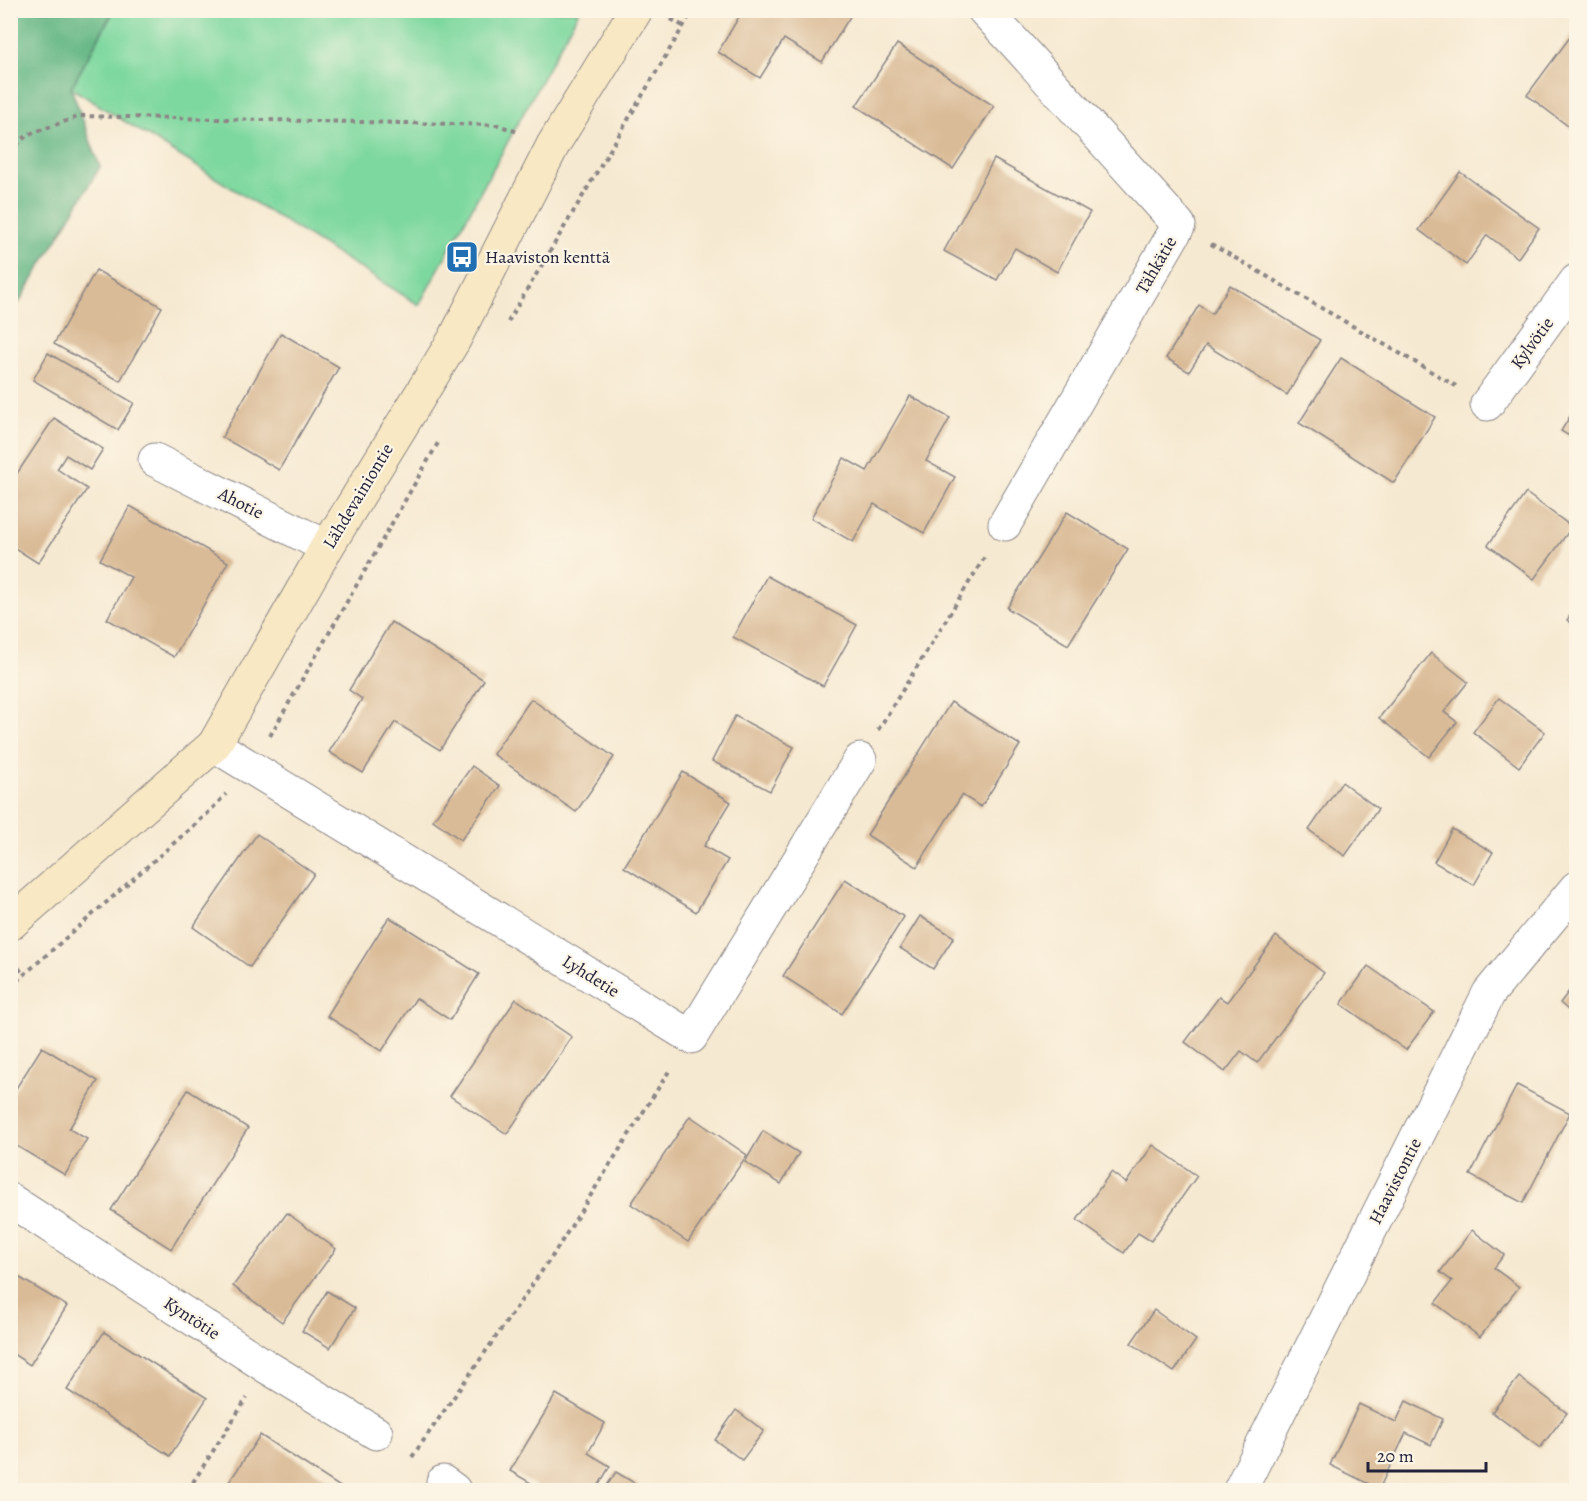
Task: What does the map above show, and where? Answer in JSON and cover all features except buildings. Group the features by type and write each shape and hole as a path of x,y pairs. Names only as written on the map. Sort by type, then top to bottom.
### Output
{"street":[{"name":"Lähdevainiontie","path":"10,924 214,745 327,547 454,340 553,145 636,10"},
{"name":"Tähkätie","path":"984,10 1179,225 1005,524"},
{"name":"Kylvötie","path":"1487,404 1576,281"},
{"name":"Ahotie","path":"155,460 327,547"},
{"name":"Lyhdetie","path":"214,745 691,1037"},
{"path":"691,1037 860,760"},
{"name":"Haavistontie","path":"1240,1491 1489,993 1576,888"},
{"name":"Kyntötie","path":"10,1200 267,1367 376,1433"}],"path":[{"path":"10,152 27,135 80,116 498,125 553,145"},
{"path":"1179,225 1487,404"},
{"path":"860,760 1005,524"},
{"path":"10,958 24,975"},
{"path":"412,1457 553,1255 691,1037"},
{"path":"188,1491 267,1367"},
{"path":"376,1433 449,1486"}],"green space":[{"path":"11,10 113,11 71,88 100,167 11,316"},
{"path":"114,11 579,11 419,305 71,88"}],"place":[{"name":"Haaviston kenttä","path":"462,257"}]}
